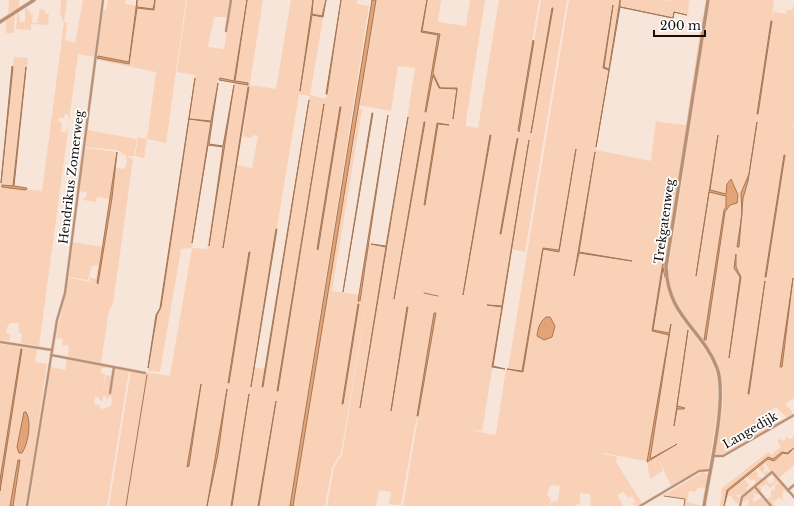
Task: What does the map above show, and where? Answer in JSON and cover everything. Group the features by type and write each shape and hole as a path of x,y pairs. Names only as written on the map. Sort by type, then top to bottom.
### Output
{"street":[{"path":"0,22 34,0"},
{"name":"Hendrikus Zomerweg","path":"27,506 57,316 65,293 102,0"},
{"path":"226,31 231,0"},
{"name":"Trekgatenweg","path":"708,0 666,267 668,287 676,307 708,351 719,376 721,401 712,456"},
{"path":"0,342 52,350"},
{"path":"51,355 145,373"},
{"path":"110,393 114,367"},
{"name":"Langedijk","path":"704,506 712,456 725,455 794,415"},
{"path":"640,506 699,471 710,470"},
{"path":"740,506 742,497 772,472 794,497"},
{"path":"788,490 794,484"},
{"path":"755,487 771,506"}],"shaded area":[{"path":"9,0 19,0 19,7 8,14"},
{"path":"61,0 67,0 64,22 67,23 65,40 75,43 83,0 101,0 94,57 78,54 69,121 68,114 65,114 64,118 59,118 59,122 62,123 61,132 66,132 69,123 39,346 21,343 22,333 19,333 19,323 11,323 7,327 6,333 10,335 9,341 0,340 0,186 14,57 28,58 14,188 42,191 64,23 60,13"},
{"path":"108,0 126,0 125,4 136,6 129,61 138,0 186,0 166,143 147,139 156,72 97,60 103,10 106,10"},
{"path":"137,0 137,7 153,9 155,0 154,10 137,8 129,64 97,58 98,56 129,62"},
{"path":"187,0 230,0 227,17 214,17 208,47 224,49 232,0 263,0 237,165 252,168 258,136 253,135 252,138 244,137 243,135 250,85 276,89 291,0 326,0 310,95 326,99 342,0 357,0 357,4 369,6 290,506 109,506 131,370 170,376 192,248 181,249 160,372 148,371 157,317 162,303 195,75 177,72","holes":["218,80 234,82 233,92 207,249 192,248","299,94 310,96 265,369 254,367"]},
{"path":"247,0 235,81 248,83 248,85 219,80 220,78 234,81"},
{"path":"313,0 312,14 322,16 326,0 323,17 312,15 300,91"},
{"path":"341,0 327,94 326,94"},
{"path":"372,0 376,0 293,506 290,506"},
{"path":"376,0 441,0 438,22 466,26 470,0 485,0 466,121 466,126 478,128 499,0 539,0 517,133 519,132 541,0 567,0 525,252 512,249 482,431 470,430 494,435 496,434 506,369 508,369 569,0 662,0 675,2 667,0 689,0 690,4 684,4 689,5 688,14 675,11 673,18 620,7 596,150 651,161 656,120 659,122 686,125 702,18 704,14 665,271 667,288 672,303 679,315 704,348 711,360 718,380 718,403 708,468 695,472 671,486 658,458 663,471 650,479 647,462 677,444 676,443 646,461 604,453 617,457 616,462 642,503 637,506 632,504 635,502 632,496 629,498 623,492 617,495 623,506 591,506 590,494 580,493 580,503 575,506 550,506 551,502 558,501 560,486 551,485 547,494 551,500 549,506 403,506 436,313 434,314 418,416 415,425 401,505 389,504 391,492 379,490 376,506 327,506 334,467 342,455 369,286 341,453 332,468 325,506 293,506 359,109 362,109 332,291 361,295 367,262 368,244 387,247 415,68 398,66 391,111 358,105","holes":["546,317 550,317 554,323 537,333 539,323"]},
{"path":"427,0 422,31 440,34 433,73 440,88 457,89 439,88 433,75 425,112 438,35 421,32"},
{"path":"620,0 620,7 596,147 609,70 603,68 613,5 604,67 609,69"},
{"path":"710,0 774,0 772,19 774,12 786,14 787,10 792,10 794,4 794,127 790,128 794,128 794,398 785,404 792,411 792,416 787,418 776,407 766,414 772,426 721,455 715,454 723,403 720,372 707,346 675,300 670,286 668,271","holes":["728,182 733,182 738,195 730,205 726,204"]},
{"path":"27,8 31,15 33,14 32,23 37,23 40,9 45,10 45,14 49,14 48,25 31,24 31,30 16,29 17,14 19,13 20,22 25,22 25,9"},
{"path":"552,8 553,8 531,133"},
{"path":"15,15 14,33 6,33 6,21"},
{"path":"771,21 772,21 757,114"},
{"path":"533,40 534,41 519,132 518,130"},
{"path":"12,66 13,67 1,183"},
{"path":"26,67 14,186 27,188 26,190 2,187 2,185 13,186"},
{"path":"195,78 161,307 157,315 148,368 156,315 160,308"},
{"path":"218,83 209,144 223,146 234,85 209,246 223,147 208,145 192,243 211,122 189,119 211,121"},
{"path":"248,87 249,87 223,248"},
{"path":"309,100 263,387 262,387"},
{"path":"324,104 278,391 277,391"},
{"path":"341,107 318,250 317,249"},
{"path":"372,113 373,113 343,292"},
{"path":"388,115 360,301 358,301"},
{"path":"408,117 360,408 386,247 371,244 386,246"},
{"path":"424,122 425,122 394,299"},
{"path":"757,122 748,181 743,198 742,212 741,193 749,174"},
{"path":"437,123 449,125 438,124 424,205"},
{"path":"87,130 136,139 134,156 127,156 117,150 85,147"},
{"path":"490,135 491,135 463,295"},
{"path":"718,135 710,190 726,194 727,184 731,179 738,195 737,203 730,205 725,212 706,340 704,340 724,210 726,207 726,196 709,192"},
{"path":"137,137 147,139 144,158 135,156 138,139"},
{"path":"518,138 501,234 500,234 517,139"},
{"path":"529,140 493,366 505,369 492,367 502,307 487,305 502,306"},
{"path":"85,148 118,152 116,168 124,169 127,163 126,156 133,159 113,304 109,310 101,363 68,357 69,346 62,345 63,339 56,338 69,278 97,283 89,281 91,276 92,278 96,279 98,265 92,266 88,280 69,277 73,242 103,247 109,222 110,199 97,197 96,202 83,200 83,198 86,198 87,192 79,191"},
{"path":"576,149 559,252 543,249 523,372 507,369 522,371 543,248 559,250"},
{"path":"117,152 112,198 98,284 97,283"},
{"path":"595,152 579,252 632,261 579,253 574,276"},
{"path":"784,155 785,155 765,277"},
{"path":"741,218 739,247 737,247"},
{"path":"277,229 251,387 251,386"},
{"path":"249,252 250,252 228,383"},
{"path":"736,254 736,267 741,277 729,358 740,277 734,268"},
{"path":"663,262 665,262 665,277 663,268 653,330 669,333 671,324 650,459 677,444 647,462 669,335 652,331"},
{"path":"793,278 782,367 780,367"},
{"path":"765,281 749,394 748,394"},
{"path":"358,304 359,304 342,404"},
{"path":"407,307 408,307 391,411"},
{"path":"434,313 436,313 417,416"},
{"path":"546,317 550,317 555,326 552,337 544,340 537,336 540,325"},
{"path":"688,330 677,406 685,408 677,409 674,426"},
{"path":"0,344 37,349 35,362 47,364 26,506 0,506","holes":["24,412 26,412 29,424 25,446 17,447"]},
{"path":"22,349 0,491 0,480"},
{"path":"67,359 106,366 107,368 101,368 101,373 105,374 103,392 106,375 112,376 109,398 106,399 106,396 103,396 102,401 99,400 99,397 95,397 94,404 100,405 100,408 103,409 111,406 112,399 110,395 115,367 129,370 107,506 29,506 51,367 65,370"},
{"path":"201,384 189,466 187,467"},
{"path":"227,389 218,454 207,506"},
{"path":"249,394 232,506 231,506"},
{"path":"276,401 259,506 258,506"},
{"path":"24,412 26,412 28,416 29,427 24,449 22,453 19,453 17,447"},
{"path":"785,436 790,439 794,436 794,448 787,453 782,452 773,459 768,457 727,490 724,506 720,506 722,488 768,452 771,455 781,447 777,440 780,439 783,441 786,439"},
{"path":"794,448 788,454 783,453 774,461 768,459 728,491 724,506 727,490 768,457 773,459 782,452 787,453"},
{"path":"794,449 794,465 779,478 772,471 770,471 765,463 763,465 765,468 763,472 765,473 767,470 769,473 764,476 765,475 758,468 755,470 758,474 757,477 763,478 756,484 754,479 751,480 746,477 744,479 749,485 746,488 747,491 749,491 741,496 739,494 736,495 740,498 738,504 734,501 736,498 734,500 732,499 732,496 728,496 725,506 728,491 768,459 774,461 783,453 787,454"},
{"path":"18,460 20,460 13,506 10,506"},
{"path":"703,472 708,475 706,487 698,488 695,492 689,491 687,502 702,506 684,506 685,499 664,495"},
{"path":"773,476 778,481 770,488 766,484 762,487 760,486 762,490 759,491 757,486 766,477 768,483 773,483 775,481"},
{"path":"779,482 788,491 786,493 784,489 783,490 782,500 779,497 775,501 772,500 775,505 772,506 767,499 771,497 771,491 773,489 775,491 775,486"},
{"path":"753,489 759,493 756,496 754,492 753,493 755,497 752,499 754,502 762,497 770,506 747,506 749,501 747,498 746,502 743,500 742,503 743,498"}],"waterway":[{"path":"424,293 438,296"},
{"path":"126,506 147,375"},
{"path":"664,496 685,499 684,506"}]}
